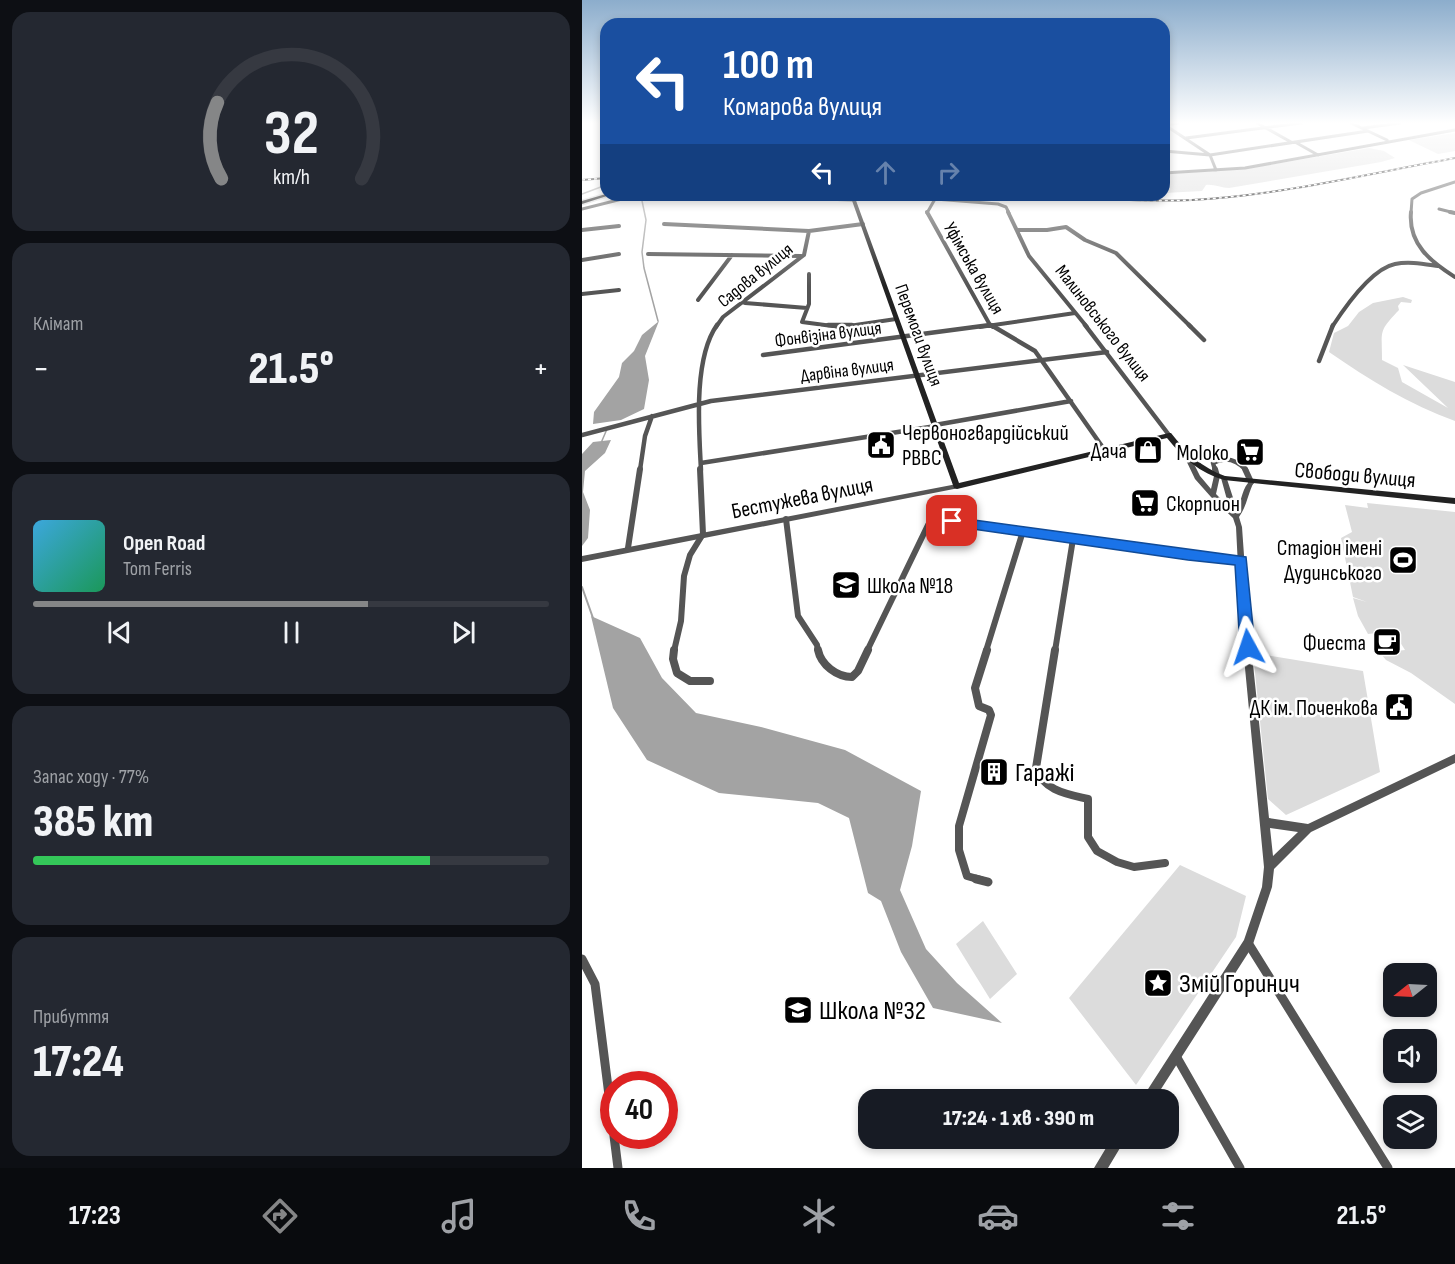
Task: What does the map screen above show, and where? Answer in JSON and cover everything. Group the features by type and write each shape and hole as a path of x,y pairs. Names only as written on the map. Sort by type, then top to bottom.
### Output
{"main road":[{"path":"582,201 600,195"},
{"name":"Перемоги вулиця","path":"854,201 957,486"},
{"name":"Бестужева вулиця","path":"957,486 1169,435"},
{"name":"Малиновського вулиця","path":"1169,435 1187,456 1208,472 1221,477"},
{"name":"Свободи вулиця","path":"1221,477 1251,482 1455,501"}],"street":[{"path":"1455,182 1421,193 1412,199 1414,207 1410,220 1419,249 1455,277"},
{"path":"582,209 612,201"},
{"name":"Уфімська вулиця","path":"934,201 927,214 990,325 1028,346 1042,360 1106,452"},
{"name":"Уфімська вулиця","path":"958,201 1003,205"},
{"name":"Малиновського вулиця","path":"1003,205 1017,230 1020,243 1029,256 1107,352 1169,435"},
{"path":"1439,208 1455,213"},
{"path":"664,224 809,231"},
{"name":"Садова вулиця","path":"703,534 698,404 708,338 723,317 804,255 809,231 863,224"},
{"path":"582,230 619,226"},
{"path":"1017,230 1047,230 1066,227 1085,240 1116,253 1204,340"},
{"path":"648,254 801,256"},
{"path":"582,260 619,255"},
{"path":"698,300 732,255"},
{"path":"1319,361 1326,336 1339,314 1378,273 1398,263 1438,266"},
{"path":"809,274 809,304 801,319 802,322 841,327 897,319"},
{"path":"582,294 619,290"},
{"path":"744,303 807,308"},
{"name":"Фонвізіна вулиця","path":"764,355 1075,313"},
{"name":"Дарвіна вулиця","path":"582,435 698,404 1107,352"},
{"path":"701,463 935,426 1071,401"},
{"path":"628,548 645,436 652,416"},
{"path":"1187,456 1197,477 1236,517"},
{"path":"1154,1089 1248,943 1267,887 1269,867 1245,626 1242,560 1236,517 1221,477 1213,463 1222,458 1227,458 1244,467 1249,473 1251,482 1245,491 1243,509 1236,517"},
{"path":"1213,495 1221,477"},
{"name":"Бестужева вулиця","path":"582,559 628,548 957,486"},
{"path":"786,519 798,616 817,645 819,656 833,672 844,677 852,677 858,671 928,525 938,520 1242,560"},
{"path":"988,882 967,876 959,850 959,826 991,715 989,710 979,706 975,688 1023,531"},
{"path":"703,534 690,555 684,576 681,621 674,644 673,659 677,673 690,681 710,681"},
{"path":"1073,539 1036,768 1039,780 1047,787 1088,800 1088,837 1097,851 1117,862 1134,867 1165,863"},
{"path":"1269,867 1308,829 1455,758"},
{"path":"1264,822 1308,829"},
{"path":"1248,943 1388,1168"},
{"path":"582,959 596,984 606,1071"},
{"path":"1176,1056 1240,1168"},
{"path":"616,1149 618,1168"},
{"path":"1100,1168 1113,1149"}],"shaded area":[{"path":"1170,178 1290,178 1229,188 1206,185 1202,191 1170,193"},
{"path":"1403,297 1412,300 1411,303 1401,302 1398,306 1399,310 1384,328 1382,360 1398,368 1402,382 1448,408 1403,365 1455,382 1455,421 1390,391 1329,352 1334,333 1348,326 1359,312 1373,303"},
{"path":"659,321 645,356 649,380 644,409 621,420 593,424 594,412 619,377 622,363 634,351 642,335"},
{"path":"611,440 605,453 585,471 583,492 590,510 588,538 582,546 582,454 593,442"},
{"path":"1367,503 1455,512 1455,704 1411,673 1386,660 1380,653 1405,650 1393,631 1368,634 1358,616 1353,598 1367,602 1353,597 1341,538 1352,532 1345,505 1368,508"},
{"path":"591,616 640,638 662,678 696,713 761,727 845,750 921,791 912,846 900,890 926,949 957,983 1002,1023 933,1008 901,952 881,901 868,893 849,818 818,803 719,793 647,760 613,708"},
{"path":"1253,653 1363,671 1380,772 1286,815 1268,799"},
{"path":"1180,865 1246,896 1236,937 1136,1085 1069,998"},
{"path":"983,921 1017,974 990,999 956,944"}],"waterway":[{"path":"582,194 600,187"},
{"path":"642,201 646,220 642,252 644,268 658,321"},
{"path":"601,443 607,429"},
{"path":"582,587 593,618"}],"railway":[{"path":"582,180 600,178"},
{"path":"1170,201 1258,194 1353,178"}],"place":[{"name":"Червоногвардійський РВВС","path":"881,445"},
{"name":"Дача","path":"1148,450"},
{"name":"Moloko","path":"1250,452"},
{"name":"Скорпион","path":"1145,503"},
{"name":"Стадіон імені Дудинського","path":"1403,560"},
{"name":"Школа №18","path":"846,585"},
{"name":"Фиеста","path":"1387,642"},
{"name":"ДК ім. Поченкова","path":"1399,707"},
{"name":"Гаражі","path":"994,772"},
{"name":"Змій Горинич","path":"1158,983"},
{"name":"Школа №32","path":"798,1010"}],"route":[{"path":"952,521 1188,555 1242,560 1248,647"}]}
